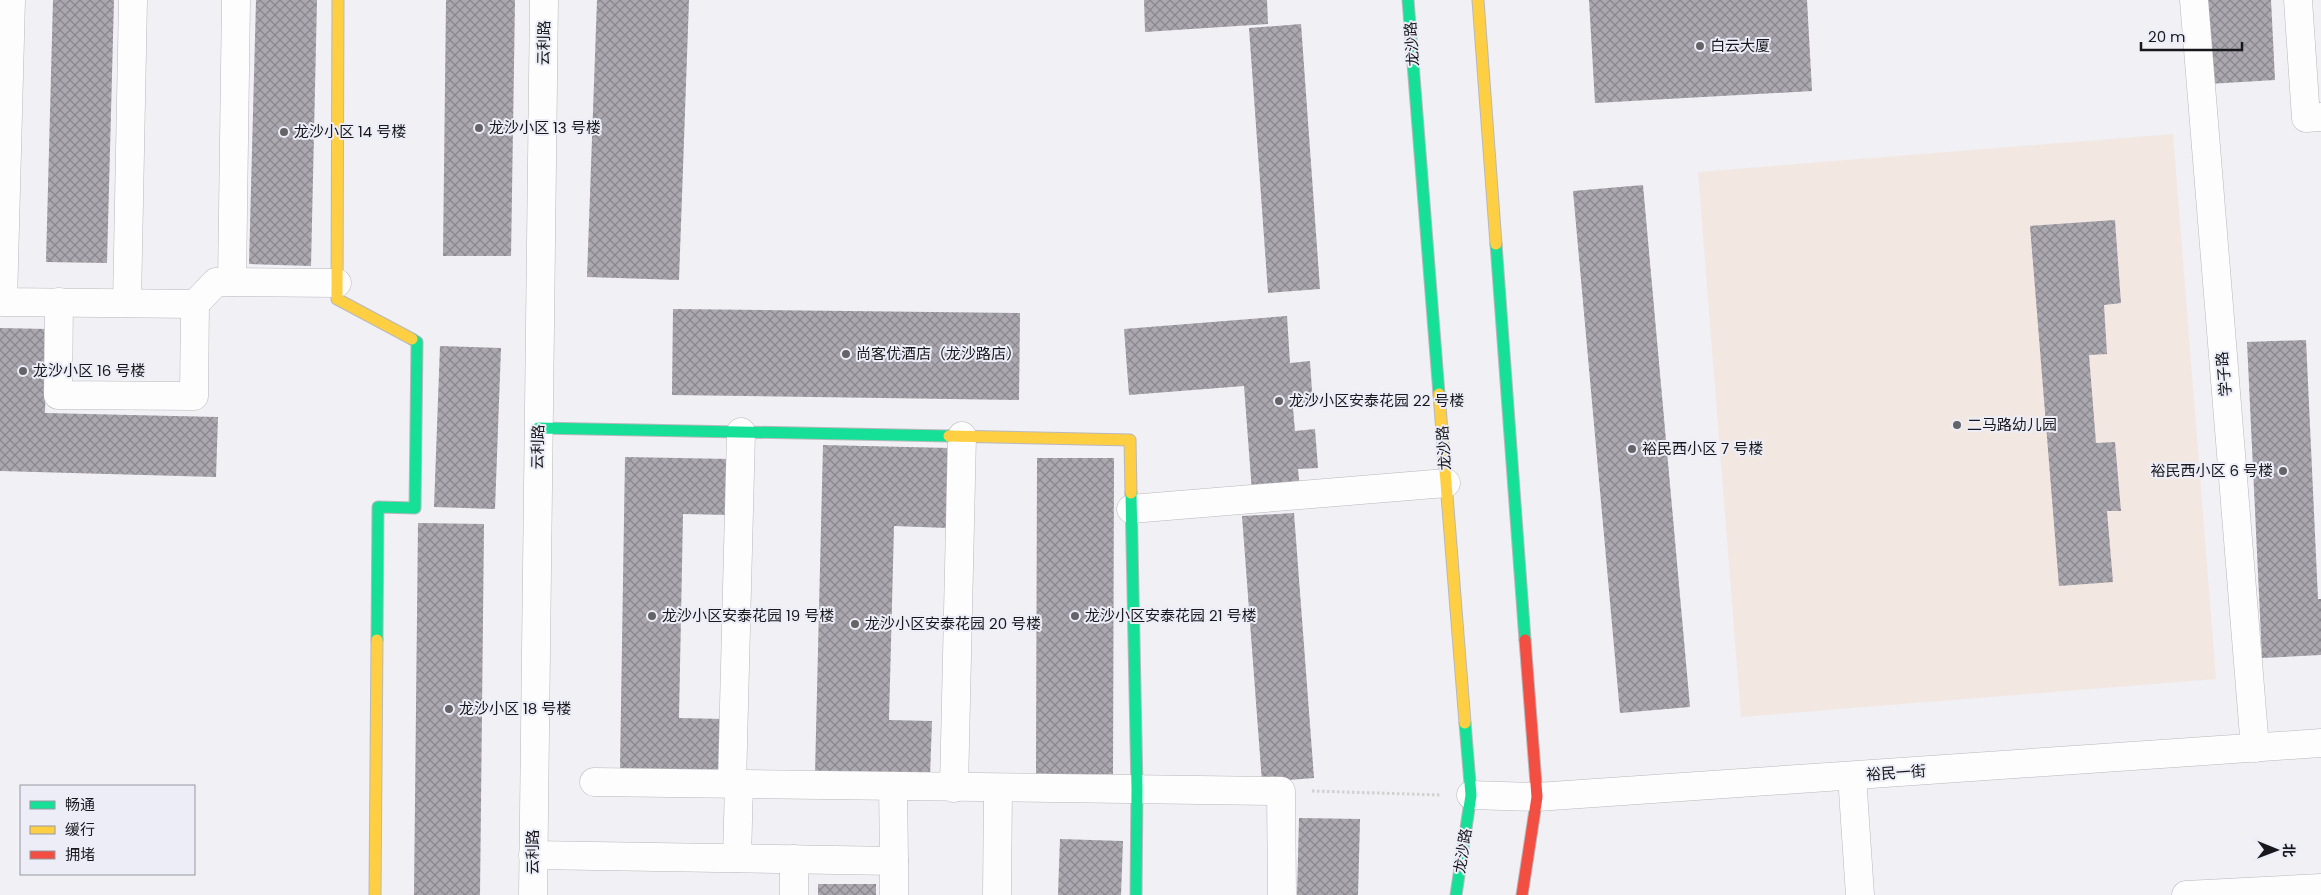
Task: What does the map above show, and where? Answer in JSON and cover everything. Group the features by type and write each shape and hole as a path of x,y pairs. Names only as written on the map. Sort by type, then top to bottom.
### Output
{"street":[{"path":"11,0 3,208 3,302 195,304"},
{"path":"127,303 134,0"},
{"path":"232,282 236,0"},
{"path":"338,0 337,299 417,342 415,508 378,507 375,895"},
{"name":"云利路","path":"533,895 544,0"},
{"name":"龙沙路","path":"1408,0 1471,795 1456,895"},
{"path":"1478,0 1537,797 1522,895"},
{"name":"学子路","path":"2194,0 2254,748"},
{"path":"2298,0 2306,118 2321,117"},
{"path":"59,302 58,395 194,396 195,304 216,282 337,283"},
{"path":"538,428 1130,440 1137,789 1136,895"},
{"path":"737,858 736,784 741,432"},
{"path":"954,788 962,436"},
{"path":"1131,509 1446,483"},
{"name":"裕民一街","path":"1471,795 1537,797 2321,743"},
{"path":"1852,776 1860,895"},
{"path":"594,782 1281,791 1282,895"},
{"path":"893,786 894,895"},
{"path":"997,895 998,788"},
{"path":"533,855 894,860"},
{"path":"794,859 794,895"},
{"path":"2186,895 2321,888"}],"path":[{"path":"1281,791 1471,795"}],"shaded area":[{"name":"二马路幼儿园","path":"2173,134 2216,679 1741,717 1698,172"}],"building":[{"path":"53,0 114,0 107,263 46,262"},
{"name":"龙沙小区 14 号楼","path":"256,0 317,0 311,266 249,264"},
{"name":"龙沙小区 13 号楼","path":"446,0 515,0 511,256 443,256"},
{"path":"597,0 689,0 679,280 587,277"},
{"path":"1144,0 1267,0 1268,24 1145,32"},
{"name":"白云大厦","path":"1589,0 1807,0 1812,91 1595,103"},
{"path":"2204,0 2271,0 2275,80 2208,84"},
{"path":"1301,24 1320,289 1268,293 1249,28"},
{"name":"裕民西小区 7 号楼","path":"1643,185 1690,707 1620,713 1573,191"},
{"name":"二马路幼儿园","path":"2115,220 2121,303 2104,305 2107,354 2089,355 2096,443 2115,442 2121,511 2107,511 2113,582 2059,586 2030,226"},
{"name":"尚客优酒店（龙沙路店）","path":"673,309 1020,313 1019,400 672,395"},
{"name":"龙沙小区安泰花园 22 号楼","path":"1287,316 1290,363 1310,361 1313,406 1293,408 1295,431 1315,429 1318,468 1298,469 1300,489 1252,492 1244,386 1129,395 1124,329"},
{"name":"龙沙小区 16 号楼","path":"0,328 47,329 45,413 218,417 216,477 0,471"},
{"name":"裕民西小区 6 号楼","path":"2306,340 2318,599 2321,599 2321,655 2262,658 2247,342"},
{"path":"440,346 501,348 495,509 434,507"},
{"name":"龙沙小区安泰花园 20 号楼","path":"823,445 950,448 948,528 894,526 889,720 932,721 930,777 815,774"},
{"name":"龙沙小区安泰花园 19 号楼","path":"625,457 730,459 729,515 683,514 679,718 723,719 722,772 620,770"},
{"name":"龙沙小区安泰花园 21 号楼","path":"1037,458 1114,458 1113,774 1036,774"},
{"path":"1294,513 1314,778 1262,782 1242,516"},
{"name":"龙沙小区 18 号楼","path":"418,523 484,524 480,895 414,895"},
{"path":"1299,818 1360,819 1358,895 1297,895"},
{"path":"1060,839 1123,841 1121,895 1058,895"},
{"path":"818,884 876,884 876,895 818,895"}],"traffic: fast":[{"path":"1408,0 1439,394"},
{"path":"1496,244 1525,640"},
{"path":"377,640 378,507 415,508 417,342 412,339"},
{"path":"538,428 949,436"},
{"path":"1131,493 1137,789 1136,895"},
{"path":"1456,895 1471,795 1465,723"}],"traffic: slow":[{"path":"338,0 337,299 412,339"},
{"path":"1478,0 1496,244"},
{"path":"1439,394 1465,723"},
{"path":"949,436 1130,440 1131,493"},
{"path":"375,895 377,640"}],"traffic: jam":[{"path":"1522,895 1537,797 1525,640"}],"place":[{"name":"白云大厦","path":"1700,46"},
{"name":"龙沙小区 13 号楼","path":"479,128"},
{"name":"龙沙小区 14 号楼","path":"284,132"},
{"name":"尚客优酒店（龙沙路店）","path":"846,354"},
{"name":"龙沙小区 16 号楼","path":"23,371"},
{"name":"龙沙小区安泰花园 22 号楼","path":"1279,401"},
{"name":"二马路幼儿园","path":"1957,425"},
{"name":"裕民西小区 7 号楼","path":"1632,449"},
{"name":"裕民西小区 6 号楼","path":"2283,471"},
{"name":"龙沙小区安泰花园 19 号楼","path":"652,616"},
{"name":"龙沙小区安泰花园 21 号楼","path":"1075,616"},
{"name":"龙沙小区安泰花园 20 号楼","path":"855,624"},
{"name":"龙沙小区 18 号楼","path":"449,709"}]}
